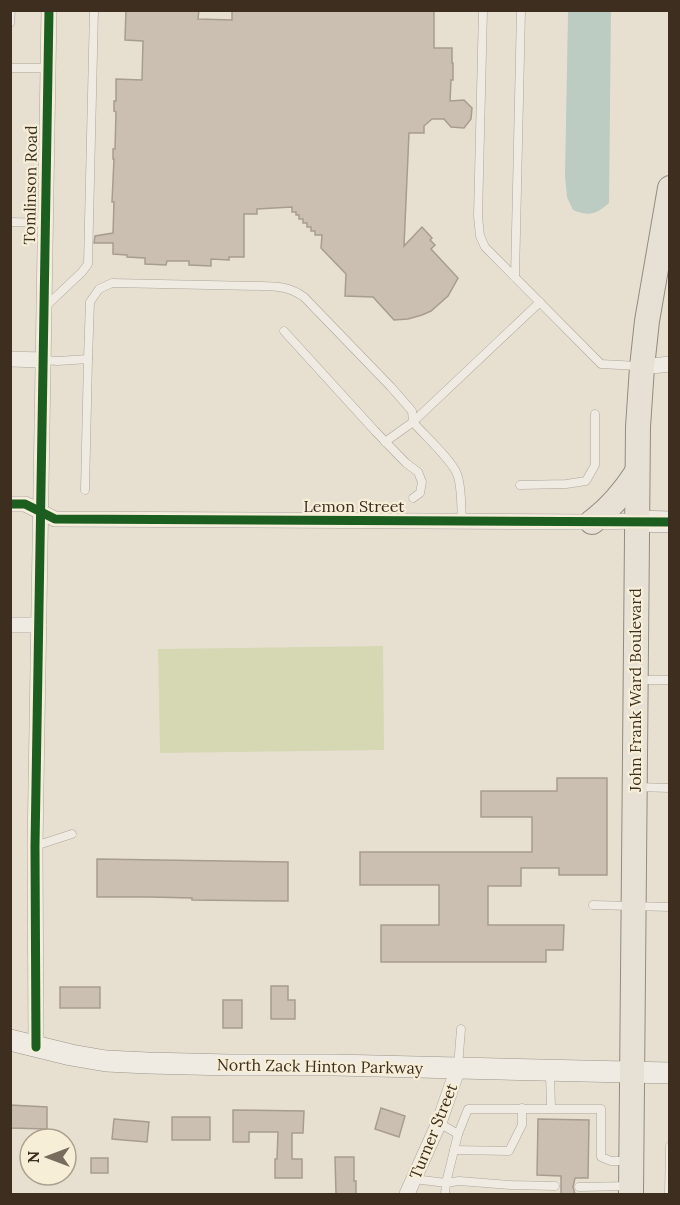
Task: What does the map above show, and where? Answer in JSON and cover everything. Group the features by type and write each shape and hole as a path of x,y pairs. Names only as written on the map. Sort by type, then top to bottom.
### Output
{"main road":[{"name":"John Frank Ward Boulevard","path":"631,1190 638,427 647,321 669,188"},
{"path":"592,522 618,499 637,472"},
{"name":"Lemon Street","path":"637,521 669,522"},
{"name":"North Zack Hinton Parkway","path":"10,1040 106,1061 669,1073"}],"street":[{"name":"Tomlinson Road","path":"41,512 48,10"},
{"path":"10,358 42,360"},
{"path":"642,366 669,364"},
{"name":"Lemon Street","path":"10,504 25,504 55,519 637,521"},
{"path":"36,1047 35,846 41,512"},
{"path":"10,625 39,625"},
{"name":"Turner Street","path":"407,1194 439,1123 458,1068"}],"lane":[{"path":"10,22 11,10"},
{"path":"44,308 88,264 94,10"},
{"path":"483,10 480,236 485,247 601,364 642,366"},
{"path":"515,277 520,10"},
{"path":"10,68 47,68"},
{"path":"10,222 45,223"},
{"path":"85,490 90,302 99,289 112,283 279,286 294,290 303,297 412,411 413,422 457,473 462,522"},
{"path":"385,442 413,422 540,302"},
{"path":"284,331 385,442 418,472 422,482 420,493 413,498"},
{"path":"42,360 88,359"},
{"path":"520,485 586,481 595,465 595,414"},
{"path":"635,680 669,680"},
{"path":"635,787 669,788"},
{"path":"35,846 72,834"},
{"path":"593,905 669,907"},
{"path":"458,1068 461,1029"},
{"path":"550,1071 551,1108"},
{"path":"454,1150 508,1151 522,1125 522,1108"},
{"path":"445,1194 458,1134 468,1109 601,1109 601,1156 611,1161 631,1161"},
{"path":"439,1123 458,1134"},
{"path":"669,1146 669,1194"},
{"path":"414,1179 446,1183 459,1181 555,1186"},
{"path":"579,1187 631,1190"}],"green space":[{"path":"383,646 384,750 160,753 158,649"}],"shaded area":[{"path":"570,10 611,11 609,203 600,210 588,214 573,210 567,197 565,176 568,13"}],"building":[{"path":"126,10 199,10 198,19 232,20 232,10 434,10 434,48 452,48 453,80 451,80 450,101 464,100 472,108 471,119 464,128 451,127 444,119 432,119 424,126 424,133 409,133 404,246 422,227 432,238 430,240 435,245 431,249 458,278 448,296 431,311 422,315 394,320 373,297 345,296 346,274 321,248 322,235 315,235 315,231 307,227 307,223 303,223 303,219 299,219 296,212 292,212 292,207 257,209 257,214 244,214 244,257 229,257 229,260 211,259 211,266 189,265 189,261 167,261 166,265 145,264 145,258 113,254 113,243 94,243 95,236 113,233 116,79 142,80 143,41 125,40"},
{"path":"557,778 607,778 607,875 559,875 559,868 521,868 521,886 488,886 488,925 564,925 563,950 546,950 546,962 381,962 381,925 439,925 439,885 360,885 360,852 532,852 532,817 481,817 481,791 557,791"},
{"path":"97,859 288,862 288,901 97,897"},
{"path":"271,986 288,986 288,1000 295,1000 295,1019 271,1019"},
{"path":"60,987 100,987 100,1008 60,1008"},
{"path":"223,1000 242,1000 242,1028 223,1028"},
{"path":"10,1105 47,1107 47,1127 10,1128"},
{"path":"381,1108 405,1116 399,1137 375,1129"},
{"path":"233,1110 304,1111 303,1133 292,1133 292,1159 302,1159 302,1178 275,1178 278,1132 249,1132 249,1142 233,1142"},
{"path":"172,1117 210,1117 210,1140 172,1140"},
{"path":"114,1119 149,1122 147,1142 112,1139"},
{"path":"538,1119 589,1120 588,1178 575,1178 573,1187 575,1194 561,1194 561,1176 537,1175"},
{"path":"335,1157 354,1157 356,1194 336,1194"},
{"path":"91,1158 108,1158 108,1173 91,1173"}],"cycle path":[{"path":"36,1047 35,846 49,10"},
{"path":"10,504 25,504 55,519 670,522"}]}
